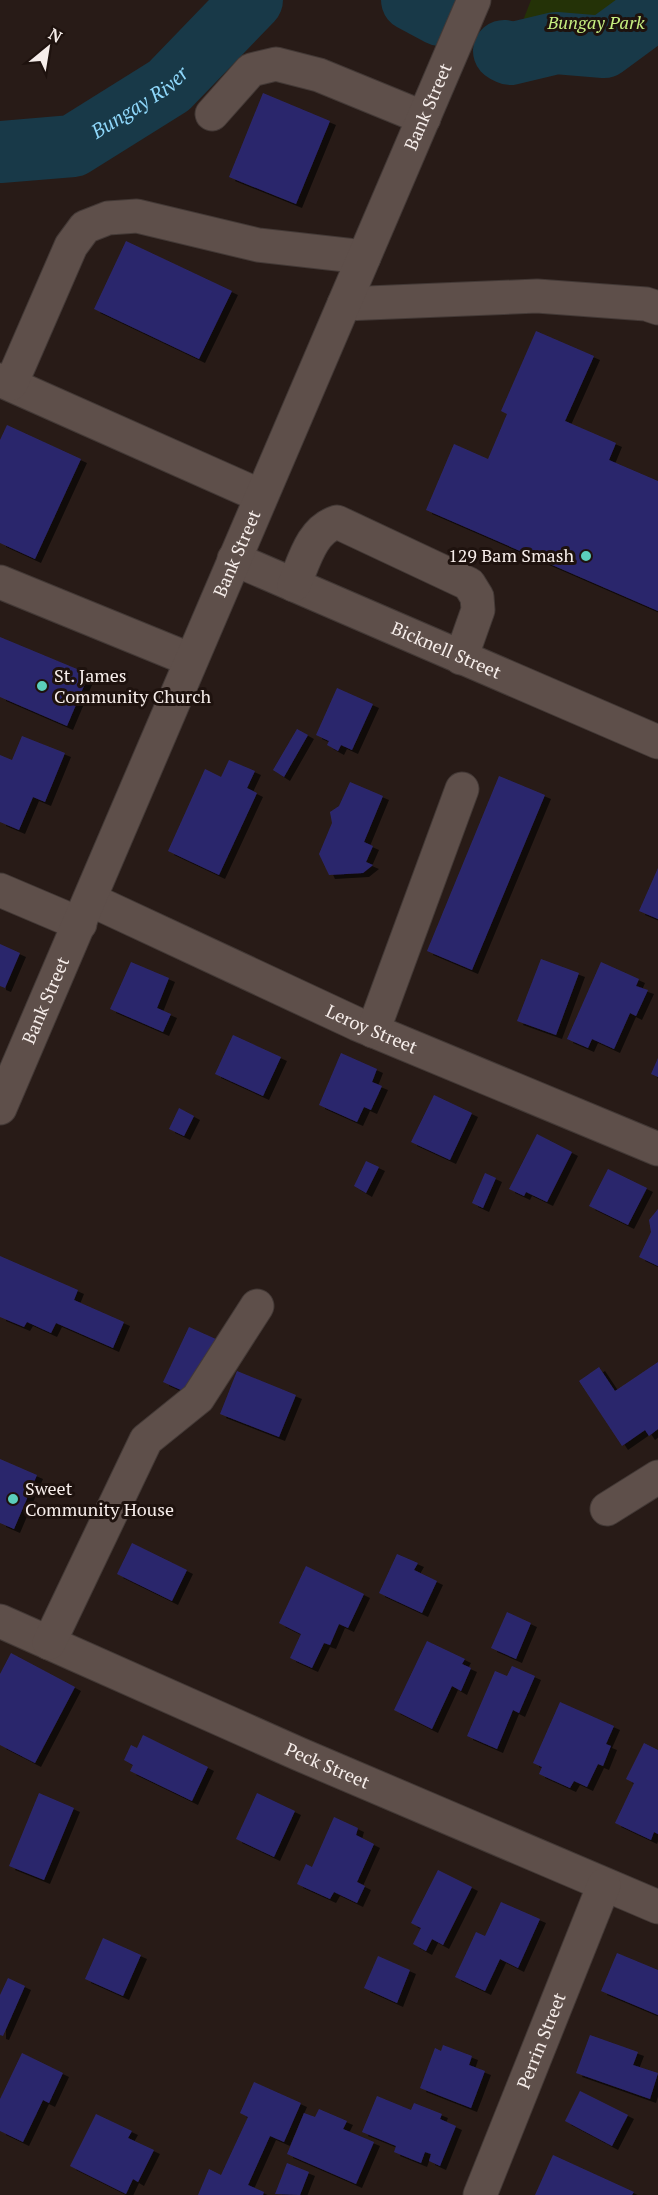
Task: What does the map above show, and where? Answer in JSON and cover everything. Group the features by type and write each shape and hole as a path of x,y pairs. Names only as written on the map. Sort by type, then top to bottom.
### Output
{"street":[{"name":"Bank Street","path":"0,1108 474,0"},
{"path":"212,114 251,70 276,64 319,75 424,118"},
{"path":"261,496 5,382 71,246 85,227 101,221 137,216 258,245 364,257"},
{"path":"344,304 537,296 646,304 658,308"},
{"path":"294,585 315,537 325,526 337,522 469,584 477,597 478,610 461,658"},
{"name":"Bicknell Street","path":"234,559 658,742"},
{"path":"0,582 192,660"},
{"path":"373,1031 462,789"},
{"name":"Leroy Street","path":"0,890 85,912 658,1149"},
{"path":"49,1643 146,1440 198,1398 257,1306"},
{"path":"607,1509 658,1477"},
{"name":"Peck Street","path":"0,1621 298,1754 658,1906"},
{"name":"Perrin Street","path":"480,2195 604,1885"}],"green space":[{"name":"Bungay Park","path":"531,0 658,0 650,13 604,47 556,43 510,54"}],"building":[{"path":"263,93 330,121 296,204 229,177"},
{"path":"126,241 232,291 199,359 94,309"},
{"path":"536,331 594,356 565,421 616,443 609,460 658,481 658,611 426,510 454,444 488,459 507,414 501,411"},
{"path":"7,425 81,459 35,559 0,543 0,440"},
{"name":"St. James Community Church","path":"0,637 89,674 67,726 0,697"},
{"path":"337,688 373,704 352,750 341,745 338,751 327,745 329,741 316,735"},
{"path":"297,729 308,735 284,777 273,770"},
{"path":"22,736 65,753 45,802 33,797 19,830 0,822 0,755 12,760"},
{"path":"229,760 255,771 247,788 257,793 219,875 168,851 205,769 221,777"},
{"path":"499,776 545,795 472,970 427,951"},
{"path":"350,782 383,796 364,842 373,846 366,862 373,865 363,873 329,875 319,854 332,823 330,812 339,806"},
{"path":"658,868 658,919 639,911"},
{"path":"0,944 20,953 5,988 0,986"},
{"path":"541,959 579,973 556,1035 517,1021"},
{"path":"131,962 169,978 157,1008 171,1014 163,1032 110,1009"},
{"path":"601,962 639,979 636,986 648,990 636,1016 630,1013 614,1049 592,1039 588,1048 567,1039"},
{"path":"233,1035 281,1057 263,1096 215,1074"},
{"path":"341,1053 377,1069 372,1082 382,1086 371,1110 364,1107 357,1122 319,1105"},
{"path":"658,1058 658,1077 651,1074"},
{"path":"434,1095 472,1113 450,1160 411,1142"},
{"path":"179,1108 194,1116 184,1136 169,1129"},
{"path":"537,1134 572,1152 547,1202 526,1192 524,1196 509,1189"},
{"path":"366,1161 379,1167 366,1193 354,1186"},
{"path":"608,1169 647,1188 628,1225 589,1206"},
{"path":"485,1173 496,1178 483,1208 472,1203"},
{"path":"658,1209 658,1266 639,1257 651,1232 649,1220"},
{"path":"0,1256 78,1290 74,1300 124,1322 113,1348 56,1323 51,1333 27,1322 24,1327 0,1317"},
{"path":"189,1327 218,1340 192,1395 163,1382"},
{"path":"658,1362 658,1429 649,1436 645,1430 622,1446 579,1381 599,1367 615,1391"},
{"path":"237,1371 296,1395 279,1437 220,1414"},
{"name":"Sweet Community House","path":"0,1459 37,1475 14,1529 0,1523"},
{"path":"132,1543 187,1570 172,1601 117,1574"},
{"path":"397,1554 418,1563 414,1570 437,1581 422,1613 379,1593"},
{"path":"306,1566 364,1594 348,1628 339,1624 330,1645 324,1643 312,1668 290,1658 301,1634 279,1623"},
{"path":"507,1612 531,1623 516,1659 491,1648"},
{"path":"427,1641 465,1659 462,1664 471,1668 461,1691 452,1686 432,1729 394,1710"},
{"path":"11,1653 75,1687 35,1763 0,1745 0,1674"},
{"path":"512,1666 535,1676 519,1713 513,1710 497,1749 467,1736 495,1671 507,1676"},
{"path":"560,1702 614,1726 606,1744 611,1746 603,1766 598,1764 587,1787 574,1781 570,1788 539,1774 542,1767 533,1763"},
{"path":"143,1735 208,1767 192,1801 130,1771 133,1765 124,1760 131,1745 137,1748"},
{"path":"644,1743 658,1750 658,1834 654,1832 651,1840 615,1823 634,1783 626,1779"},
{"path":"39,1793 74,1808 44,1880 9,1866"},
{"path":"257,1793 295,1811 274,1857 236,1839"},
{"path":"334,1817 358,1828 356,1835 374,1844 357,1882 365,1886 357,1903 334,1892 330,1899 297,1884 306,1864 312,1867"},
{"path":"438,1870 472,1887 443,1945 432,1939 426,1951 413,1944 421,1928 411,1923"},
{"path":"501,1902 540,1919 518,1968 500,1959 485,1991 455,1977 476,1932 485,1936"},
{"path":"103,1938 141,1955 123,1996 85,1979"},
{"path":"617,1953 658,1970 658,2015 601,1991"},
{"path":"378,1956 410,1970 397,2003 364,1988"},
{"path":"8,1978 25,1986 3,2036 0,2035 0,1995"},
{"path":"590,2035 638,2052 633,2065 658,2073 650,2099 576,2073"},
{"path":"443,2045 472,2056 469,2065 485,2071 471,2108 420,2088 435,2048 441,2051"},
{"path":"22,2053 63,2073 49,2103 43,2100 23,2142 0,2131 0,2099"},
{"path":"254,2082 301,2103 284,2142 270,2136 248,2185 264,2192 263,2195 198,2195 209,2169 221,2175 248,2117 240,2113"},
{"path":"580,2091 628,2115 612,2146 565,2121"},
{"path":"377,2096 411,2110 414,2103 442,2114 440,2119 456,2126 440,2166 429,2161 431,2154 425,2152 421,2163 394,2152 396,2146 362,2132"},
{"path":"319,2109 347,2121 343,2129 374,2142 356,2184 287,2154 304,2113 315,2117"},
{"path":"96,2114 132,2131 128,2138 154,2150 138,2182 133,2179 126,2194 70,2166"},
{"path":"553,2155 634,2192 632,2195 535,2195"},
{"path":"287,2163 309,2172 300,2195 275,2194"}],"waterway":[{"name":"Bungay River","path":"0,152 73,146 169,86 252,0"},
{"name":"Bungay River","path":"412,0 440,15"},
{"name":"Bungay River","path":"504,51 510,54 556,43 604,47 649,14 658,4"}],"place":[{"name":"129 Bam Smash","path":"586,556"},
{"name":"St. James Community Church","path":"42,686"},
{"name":"Sweet Community House","path":"13,1499"}]}
